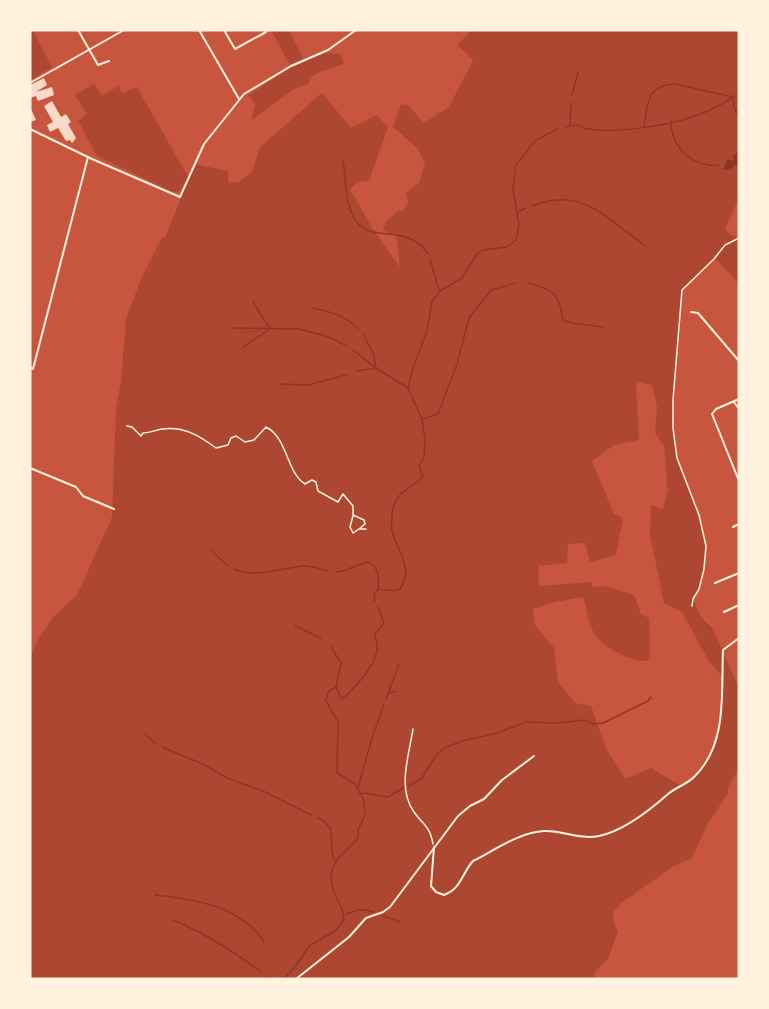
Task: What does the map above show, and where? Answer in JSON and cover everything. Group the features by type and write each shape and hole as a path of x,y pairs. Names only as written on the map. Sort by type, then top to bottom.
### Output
{"street":[{"path":"78,30 98,65 109,61"},
{"path":"30,82 124,30"},
{"path":"200,30 239,99"},
{"path":"224,30 235,49 266,32"},
{"path":"30,129 180,197 204,144 244,94 291,66 328,50 356,30"},
{"path":"30,367 33,369 88,157"},
{"path":"691,312 698,313 739,361"},
{"path":"739,399 716,409 712,414 739,481"},
{"path":"734,402 739,409"},
{"path":"30,468 76,487 83,496 114,509"},
{"path":"733,527 739,525"},
{"path":"715,583 739,573"},
{"path":"724,612 739,605"},
{"path":"434,847 432,886 436,892 444,895 458,886 467,867 473,861 525,835 543,831 584,838 617,831 657,805 671,792 696,776 713,748 722,717 723,650 739,638"},
{"path":"296,979 349,937 366,918 390,907 458,816 470,806 484,799 502,780 534,756"}],"path":[{"path":"692,606 704,569 706,546 703,527 680,465 674,441 672,400 682,290 725,245 739,238"},
{"path":"127,426 141,436 143,433 162,429 187,430 201,436 216,448 228,445 231,438 236,436 245,442 254,440 267,427 278,437 299,480 305,484 312,480 316,482 318,491 338,502 343,494 353,507 350,527 353,533 365,524 364,520 353,515"},
{"path":"359,529 366,529"},
{"path":"413,729 405,785 406,798 414,813 430,830 434,847"}],"shaded area":[{"path":"30,30 33,30 52,67 30,80"},
{"path":"271,30 289,30 303,59 290,65"},
{"path":"472,30 739,30 739,150 733,158 735,160 723,168 739,167 739,198 725,229 731,236 739,237 739,284 717,260 711,261 682,290 672,419 677,458 699,515 706,546 704,569 699,589 693,599 702,618 712,628 739,688 739,769 728,787 728,793 707,825 692,858 672,867 620,904 613,913 618,931 608,959 594,973 594,979 30,979 30,658 39,638 54,616 77,595 112,517 116,408 121,382 126,319 141,279 161,239 166,236 194,164 228,171 229,183 239,182 252,172 260,147 322,93 351,128 377,115 388,127 369,181 358,182 350,189 372,228 400,267 396,236 383,230 386,221 399,210 403,212 408,202 406,193 419,183 425,164 417,148 393,127 401,104 408,105 424,123 449,107 473,60 457,45","holes":["636,382 652,385 657,406 655,433 664,446 668,489 663,509 651,505 650,535 664,603 682,612 708,660 722,676 720,722 711,752 704,766 681,786 651,768 625,779 607,750 591,706 575,703 558,682 554,648 535,625 533,609 583,597 590,625 598,639 626,657 648,661 650,657 649,618 641,614 634,595 604,586 593,587 591,582 539,586 538,566 567,563 568,544 585,543 590,562 616,555 623,518 614,514 592,461 614,445 639,440"]},
{"path":"325,53 341,54 344,63 319,72 308,84 286,94 251,121 255,105 248,95 291,68"},
{"path":"94,84 102,96 118,86 123,93 137,87 188,177 180,191 173,192 97,156 78,121 87,114 75,95"},
{"path":"739,150 739,167 723,169 727,159 734,161 733,156"}],"building":[{"path":"44,78 47,85 36,92 52,87 54,95 38,101 36,96 30,98 30,85"},
{"path":"52,101 61,117 66,114 71,122 68,124 76,138 72,143 70,140 66,141 58,128 50,132 47,125 53,122 44,106"},
{"path":"30,107 36,120 30,122"}],"waterway":[{"path":"572,95 578,72"},
{"path":"644,126 650,97 658,88 675,84 733,97 734,107 739,116"},
{"path":"566,127 577,125 587,129 617,130 651,126 695,116 739,95"},
{"path":"570,126 571,103"},
{"path":"671,121 673,136 687,156 701,163 719,165"},
{"path":"375,601 374,594 378,589 395,591 400,589 404,582 404,562 392,532 392,518 397,498 423,476 419,466 424,457 425,440 422,419 408,388 427,331 432,301 440,291 462,278 477,254 483,250 507,247 516,240 519,225 513,190 516,165 535,141 557,129"},
{"path":"343,160 348,203 359,225 377,233 409,238 419,244 428,254"},
{"path":"532,206 550,201 579,202 593,208 644,245"},
{"path":"519,211 526,208"},
{"path":"430,259 439,290"},
{"path":"422,419 438,414 457,364 469,318 491,290 515,283"},
{"path":"529,283 545,288 554,294 560,304 563,320 603,327"},
{"path":"243,347 270,329 253,302"},
{"path":"313,308 343,317 358,329"},
{"path":"232,328 299,329 329,337 347,346"},
{"path":"357,371 376,368 373,353 363,334"},
{"path":"353,350 408,388"},
{"path":"279,384 308,385 346,375"},
{"path":"210,549 228,566"},
{"path":"336,572 369,562 378,573 378,588"},
{"path":"234,569 260,573 305,566 328,571"},
{"path":"284,979 309,946 335,931 343,921 342,910 333,888 332,872 339,858 358,838 358,830 365,815 364,801 355,784 337,773 338,722 326,701 328,692 336,687 343,698 359,682 373,662 377,647 375,634 384,623 378,607"},
{"path":"295,626 321,638"},
{"path":"331,647 341,663 336,687"},
{"path":"386,699 399,664"},
{"path":"389,693 397,691"},
{"path":"409,786 422,778 437,754 444,748 465,740 494,734 526,722 556,723 585,720 593,724 603,723 648,701 651,697"},
{"path":"358,788 384,704"},
{"path":"144,733 156,744"},
{"path":"162,747 205,765 227,778 263,791 311,815"},
{"path":"362,793 388,797 403,788"},
{"path":"318,818 331,829 332,852 335,861"},
{"path":"155,895 201,902 230,912 243,920 264,942"},
{"path":"346,914 360,910 374,912"},
{"path":"383,916 400,922"},
{"path":"173,920 219,943 261,972"}]}
